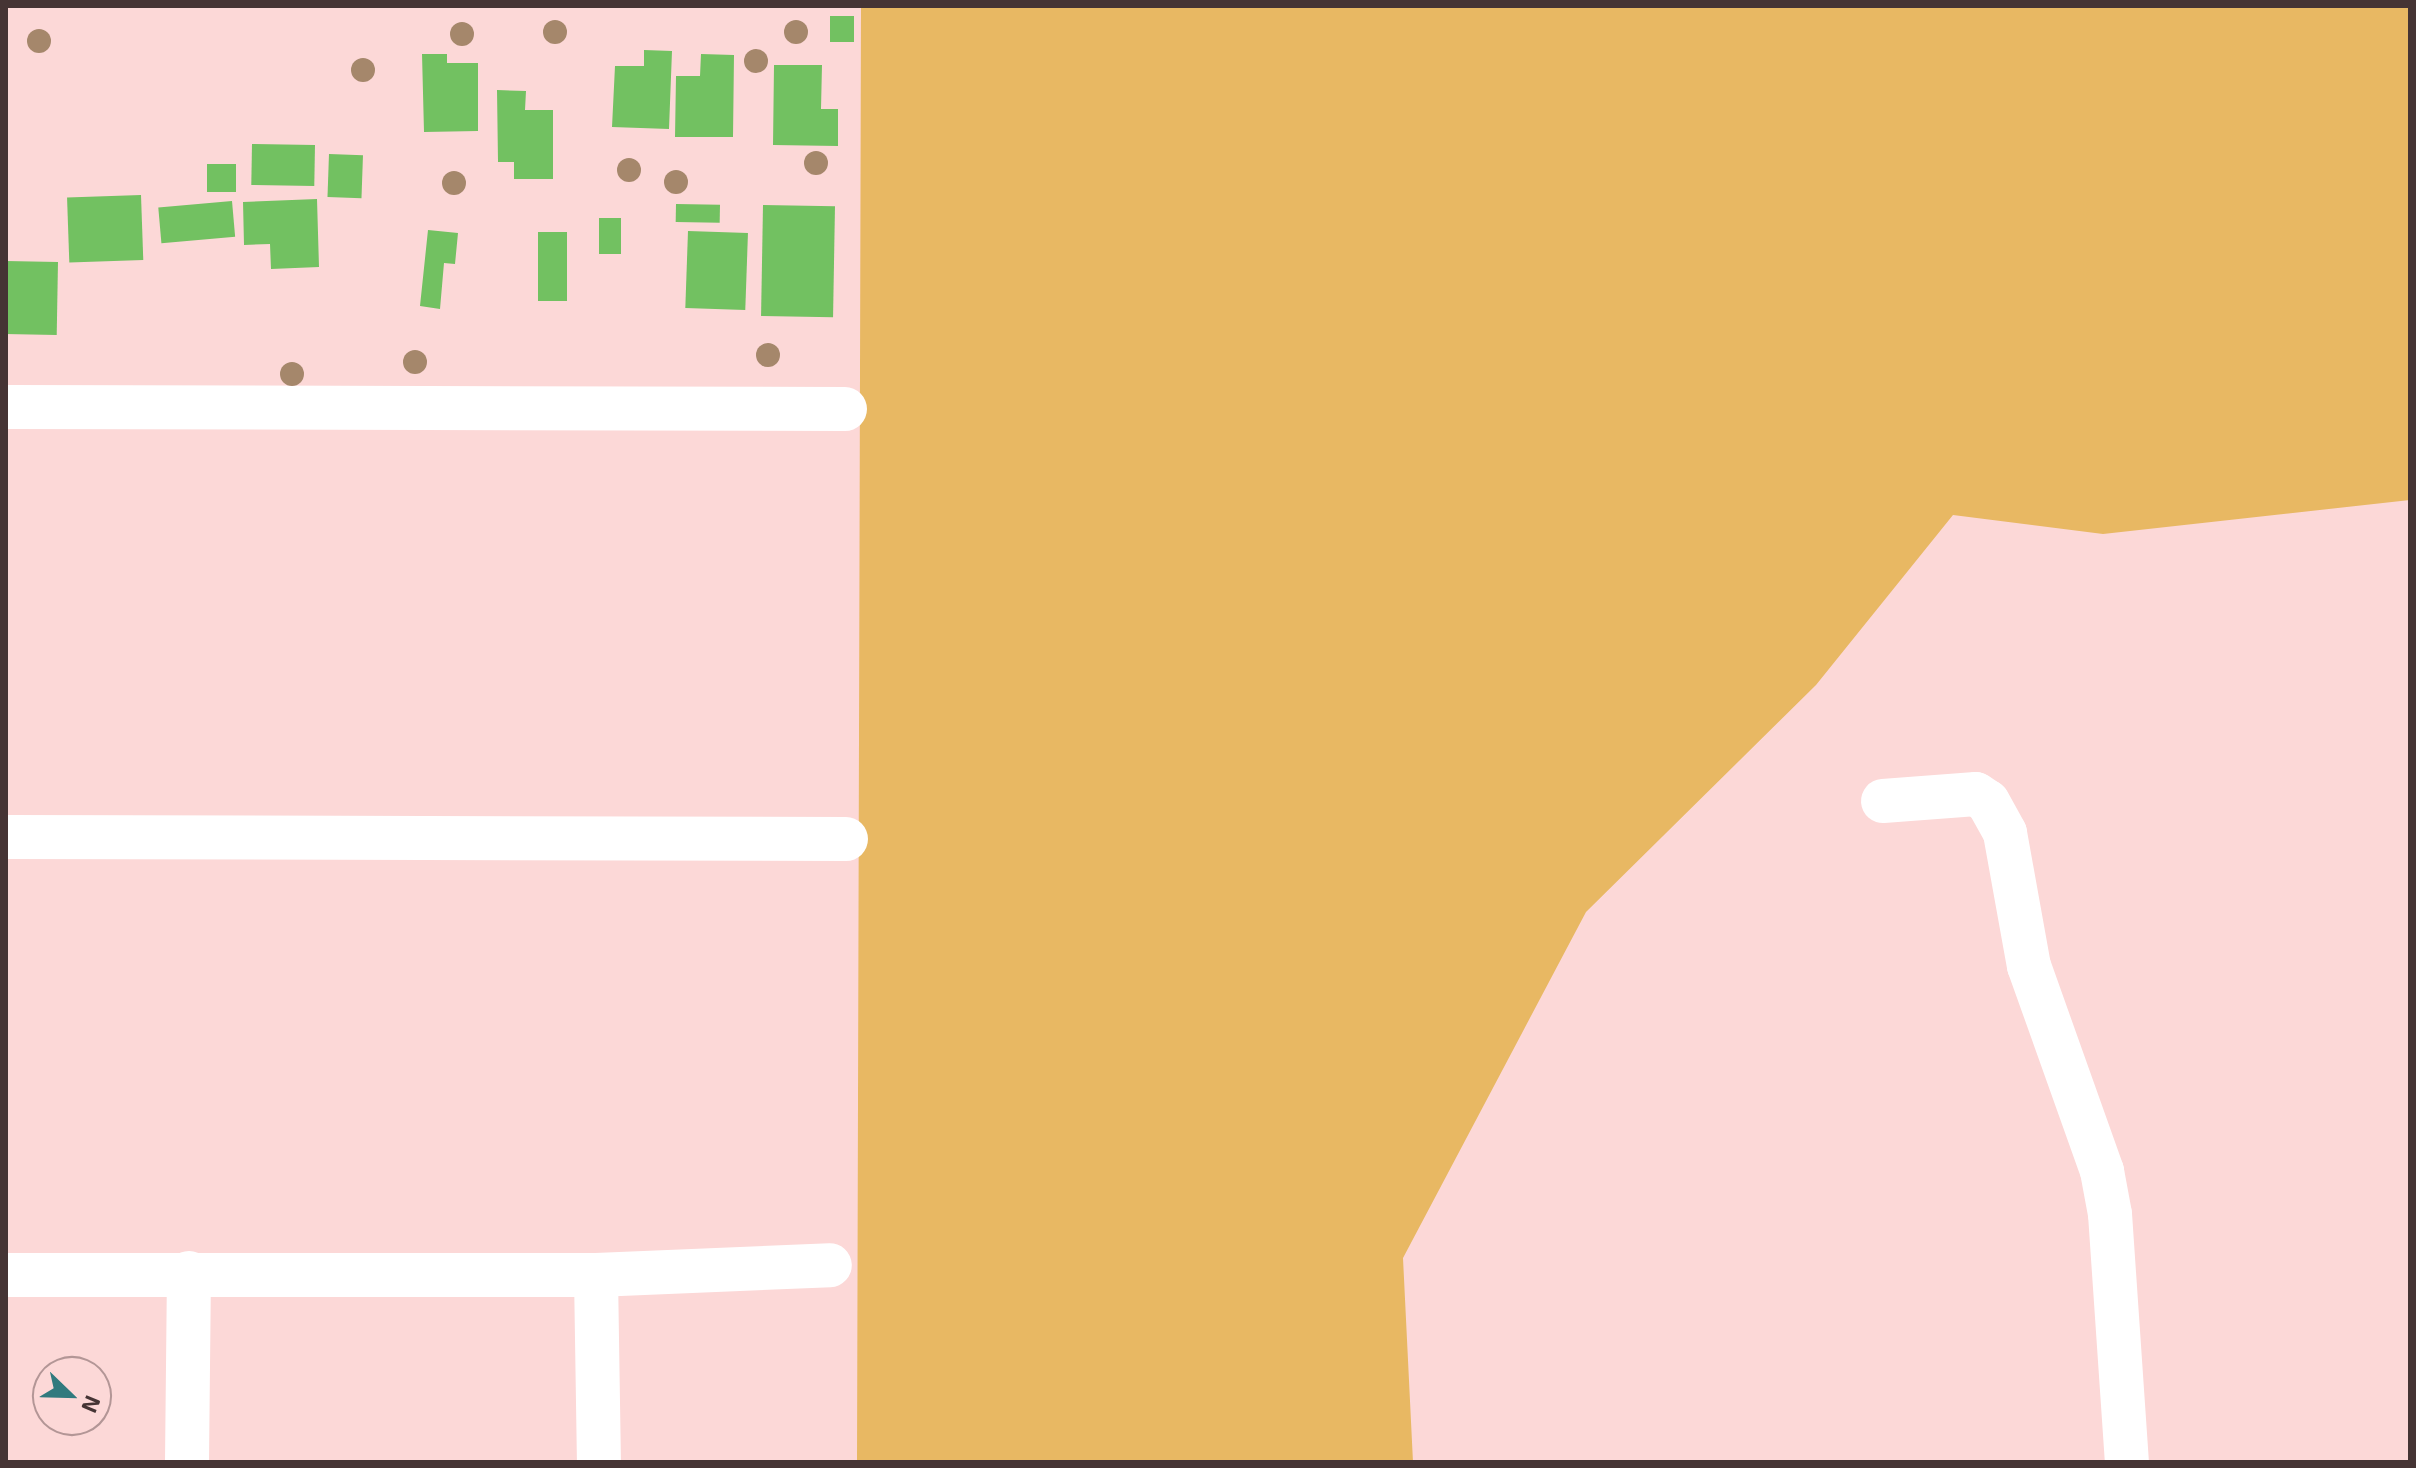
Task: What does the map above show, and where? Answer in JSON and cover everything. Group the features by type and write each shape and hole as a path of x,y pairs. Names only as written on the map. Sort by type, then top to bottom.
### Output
{"street":[{"path":"6,407 845,409"},
{"path":"1883,801 1976,794 1988,802 2005,833 2029,966 2102,1171 2110,1214 2127,1462"},
{"path":"6,837 846,839"},
{"path":"6,1275 596,1275 830,1265"},
{"path":"187,1462 189,1273"},
{"path":"596,1275 599,1462"}],"shaded area":[{"path":"861,6 2408,6 2410,500 2103,534 1953,515 1816,685 1586,912 1403,1258 1413,1462 857,1462"}],"building":[{"path":"830,16 854,16 854,42 830,42"},
{"path":"644,50 672,51 669,129 612,127 615,66 644,66"},
{"path":"422,54 447,54 447,63 478,63 478,131 424,132"},
{"path":"701,54 734,55 733,137 675,137 676,76 700,76"},
{"path":"774,65 822,65 821,109 838,109 838,146 773,145"},
{"path":"497,90 526,91 525,110 553,110 553,179 514,179 514,162 498,162"},
{"path":"252,144 315,145 314,186 251,185"},
{"path":"329,154 363,155 361,198 327,197"},
{"path":"207,164 236,164 236,192 207,192"},
{"path":"141,195 143,260 69,263 67,198"},
{"path":"317,199 319,267 271,269 270,244 244,245 243,202"},
{"path":"232,201 235,237 161,243 158,207"},
{"path":"676,204 720,205 720,223 676,222"},
{"path":"763,205 835,206 833,317 761,316"},
{"path":"599,218 621,218 621,254 599,254"},
{"path":"428,230 458,233 455,264 444,263 440,309 420,306"},
{"path":"688,231 748,233 745,310 685,308"},
{"path":"538,232 567,232 567,301 538,301"},
{"path":"6,261 58,262 57,335 6,334"}]}
